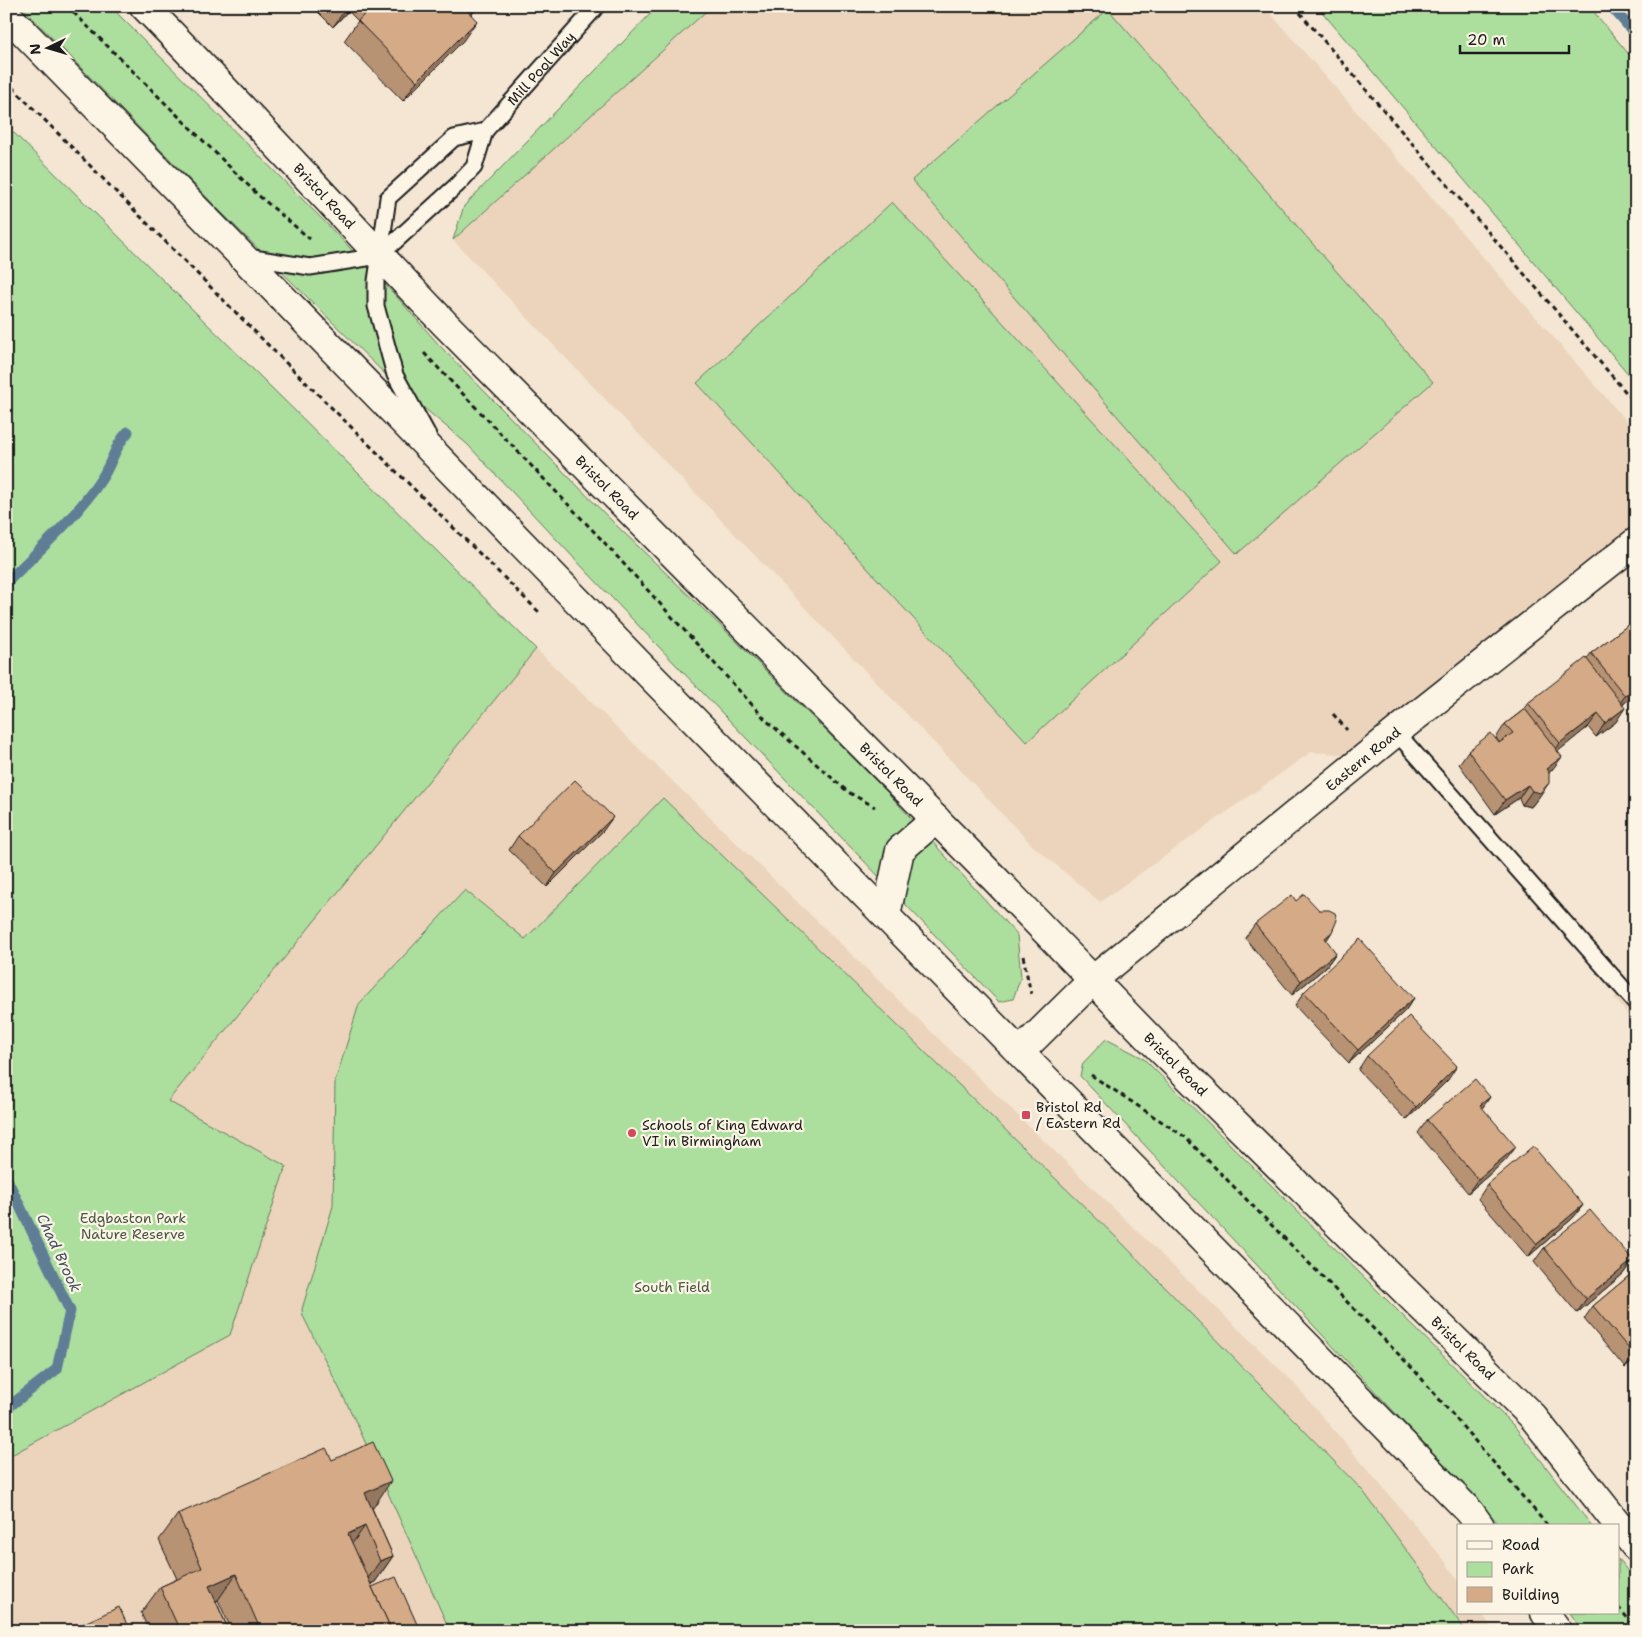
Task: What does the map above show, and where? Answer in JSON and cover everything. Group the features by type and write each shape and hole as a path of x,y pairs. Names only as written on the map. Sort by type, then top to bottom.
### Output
{"main road":[{"name":"Bristol Road","path":"144,6 294,161 379,256 1093,980 1533,1417 1618,1524"},
{"path":"6,14 246,257 445,464 1470,1512 1479,1524"},
{"name":"Eastern Road","path":"1020,1052 1093,980 1396,732 1636,542"},
{"path":"886,915 900,850 936,819"},
{"name":"Bristol Road","path":"1620,1527 1636,1547"},
{"path":"1546,1614 1558,1631"}],"lane":[{"name":"Mill Pool Way","path":"486,130 596,6"},
{"path":"246,257 310,267 379,256 457,185 474,166 486,130"},
{"path":"445,464 395,375 390,360 376,306 379,256 388,198 454,138 486,130"},
{"path":"1396,732 1636,1003"}],"path":[{"path":"67,6 258,196 336,263"},
{"path":"1294,6 1636,404"},
{"path":"6,81 278,355"},
{"path":"420,348 602,540 766,720 848,792 890,818 914,838"},
{"path":"1021,950 1036,1012 1044,1030"},
{"path":"1087,1072 1118,1095 1185,1137 1415,1371 1546,1524"},
{"path":"1620,1610 1636,1628"}],"shaded area":[{"path":"712,6 1264,6 1636,432 1636,542 1368,756 1311,752 1100,902 1031,844 453,240"},
{"name":"South Field","path":"536,649 1292,1381 1441,1556 1457,1579 1457,1614 1483,1614 1494,1631 6,1631 6,1458 286,1166 167,1101"},
{"path":"1636,979 1636,1024 1614,998"}],"green space":[{"path":"21,6 110,6 326,223 397,297 440,346 614,523 729,634 889,794 1017,935 1021,977 1013,999 999,1002 467,444 392,381 221,212"},
{"path":"658,6 712,6 453,240 464,206"},
{"path":"1317,6 1589,6 1636,63 1636,383"},
{"path":"1108,9 1433,382 1237,554 912,180"},
{"name":"Edgbaston Park Nature Reserve","path":"6,125 536,649 168,1101 286,1166 230,1335 6,1458"},
{"path":"892,202 1222,561 1027,742 697,383"},
{"name":"South Field","path":"663,798 1123,1244 1363,1491 1466,1631 450,1631 357,1424 303,1316 302,1309 333,1206 335,1082 359,1004 465,890 525,939"},
{"path":"1106,1039 1143,1058 1515,1427 1590,1524 1499,1524 1080,1076 1083,1063"},
{"path":"1620,1561 1636,1581 1636,1631 1583,1631 1571,1614 1620,1614"}],"building":[{"path":"372,6 463,6 477,21 417,81 358,21"},
{"path":"1636,619 1636,688 1625,696 1591,653"},
{"path":"1586,658 1625,708 1605,723 1598,714 1560,743 1528,703"},
{"path":"1525,709 1562,757 1546,769 1549,773 1549,783 1540,793 1532,791 1528,785 1505,800 1468,751 1491,733 1499,743 1513,733 1505,724"},
{"path":"575,780 613,817 556,873 518,836"},
{"path":"1304,894 1319,910 1329,910 1335,913 1337,920 1332,932 1325,938 1336,953 1301,981 1255,924 1292,895 1296,901"},
{"path":"1360,939 1414,998 1358,1050 1304,992"},
{"path":"1409,1016 1457,1066 1416,1107 1367,1056"},
{"path":"1475,1079 1490,1097 1480,1105 1516,1147 1478,1179 1427,1120"},
{"path":"1533,1146 1583,1205 1537,1244 1487,1185"},
{"path":"1590,1210 1633,1260 1586,1299 1544,1248"},
{"path":"1636,1270 1636,1353 1634,1355 1593,1306"},
{"path":"373,1442 391,1481 365,1493 393,1556 380,1561 365,1526 348,1534 392,1631 261,1631 236,1574 209,1586 229,1631 180,1631 160,1587 202,1568 178,1514 326,1448 332,1460"},
{"path":"396,1577 420,1631 392,1631 372,1587"},
{"path":"119,1607 130,1631 67,1631"}],"waterway":[{"path":"1611,6 1636,35"},
{"name":"Chad Brook","path":"6,583 57,533 92,493 128,432"},
{"name":"Chad Brook","path":"6,1177 70,1311 57,1369 6,1409"}],"place":[{"name":"Bristol Rd / Eastern Rd","path":"1026,1115"},
{"name":"Schools of King Edward VI in Birmingham","path":"632,1133"}]}
